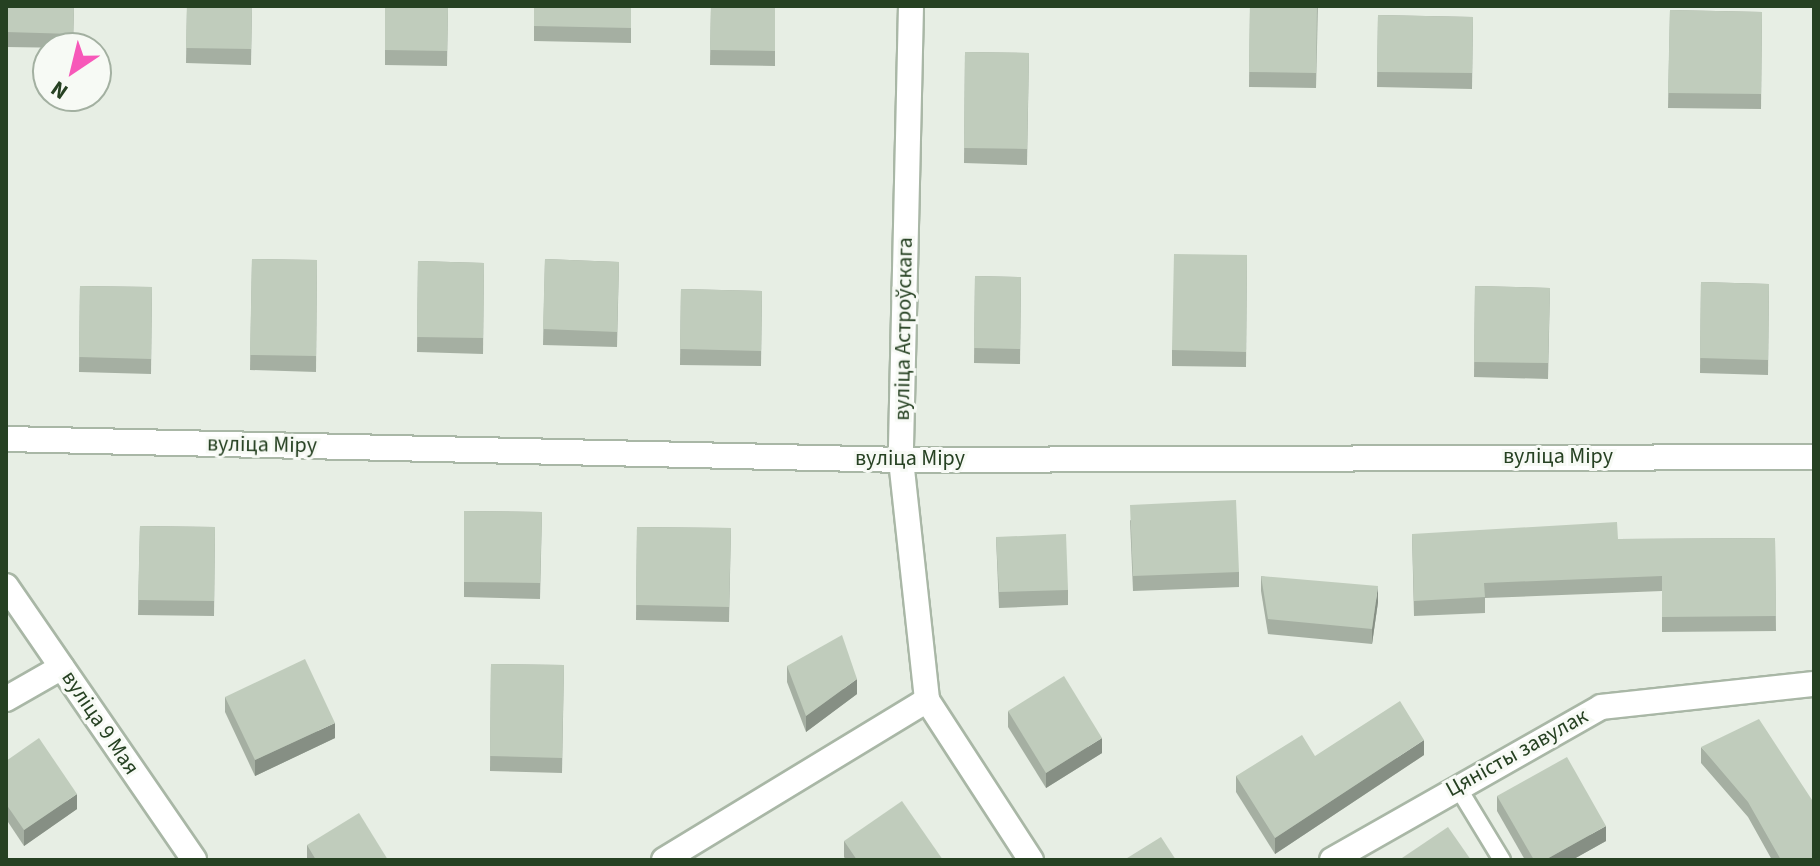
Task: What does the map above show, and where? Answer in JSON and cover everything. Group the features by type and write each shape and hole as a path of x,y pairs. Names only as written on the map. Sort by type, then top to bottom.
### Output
{"street":[{"name":"вуліца Астроўскага","path":"911,6 901,460 927,700 1031,860"},
{"name":"вуліца Міру","path":"6,439 901,460 1814,457"},
{"name":"вуліца 9 Мая","path":"6,586 194,860"},
{"path":"6,699 62,667"},
{"name":"Цяністы завулак","path":"1332,860 1457,786 1601,707 1814,684"},
{"path":"664,860 927,700"}],"lane":[{"path":"1457,786 1502,860"}],"building":[{"path":"6,6 74,6 73,32 6,32"},
{"path":"187,6 252,6 251,49 186,48"},
{"path":"385,6 448,6 447,51 385,50"},
{"path":"534,6 631,6 631,28 534,26"},
{"path":"711,6 775,6 775,51 710,50"},
{"path":"1250,6 1317,6 1316,73 1249,72"},
{"path":"1670,10 1762,12 1761,94 1668,93"},
{"path":"1378,15 1473,17 1472,73 1377,72"},
{"path":"965,52 1029,53 1027,149 964,148"},
{"path":"1174,254 1247,255 1246,352 1172,350"},
{"path":"252,259 317,260 316,356 250,355"},
{"path":"545,259 619,262 617,332 543,329"},
{"path":"418,261 484,263 483,338 417,337"},
{"path":"975,276 1021,277 1020,349 974,348"},
{"path":"1701,282 1769,284 1768,360 1700,358"},
{"path":"80,286 152,287 151,359 79,357"},
{"path":"1475,286 1550,288 1548,363 1474,362"},
{"path":"681,289 762,291 761,351 680,349"},
{"path":"1236,500 1239,572 1133,576 1130,505"},
{"path":"464,511 542,512 540,583 464,582"},
{"path":"1617,522 1618,539 1775,538 1776,616 1662,617 1662,576 1484,583 1485,597 1414,601 1412,534"},
{"path":"140,526 215,527 214,601 138,600"},
{"path":"637,527 731,528 729,607 636,605"},
{"path":"1066,534 1068,590 999,592 996,537"},
{"path":"1261,576 1378,586 1372,629 1268,619"},
{"path":"842,635 857,679 806,716 787,666"},
{"path":"305,659 335,723 255,760 225,697"},
{"path":"491,664 564,665 562,758 490,756"},
{"path":"1064,676 1102,738 1046,773 1008,711"},
{"path":"1400,701 1424,740 1275,838 1236,776 1302,735 1315,756"},
{"path":"1759,719 1814,803 1814,860 1781,860 1748,802 1701,747"},
{"path":"39,738 77,794 24,830 6,804 6,761"},
{"path":"1567,757 1606,826 1545,860 1534,860 1497,796"},
{"path":"902,801 943,860 857,860 844,841"},
{"path":"359,813 388,860 316,860 307,845"},
{"path":"1448,827 1471,860 1399,860"},
{"path":"1161,837 1176,860 1124,860"}]}
